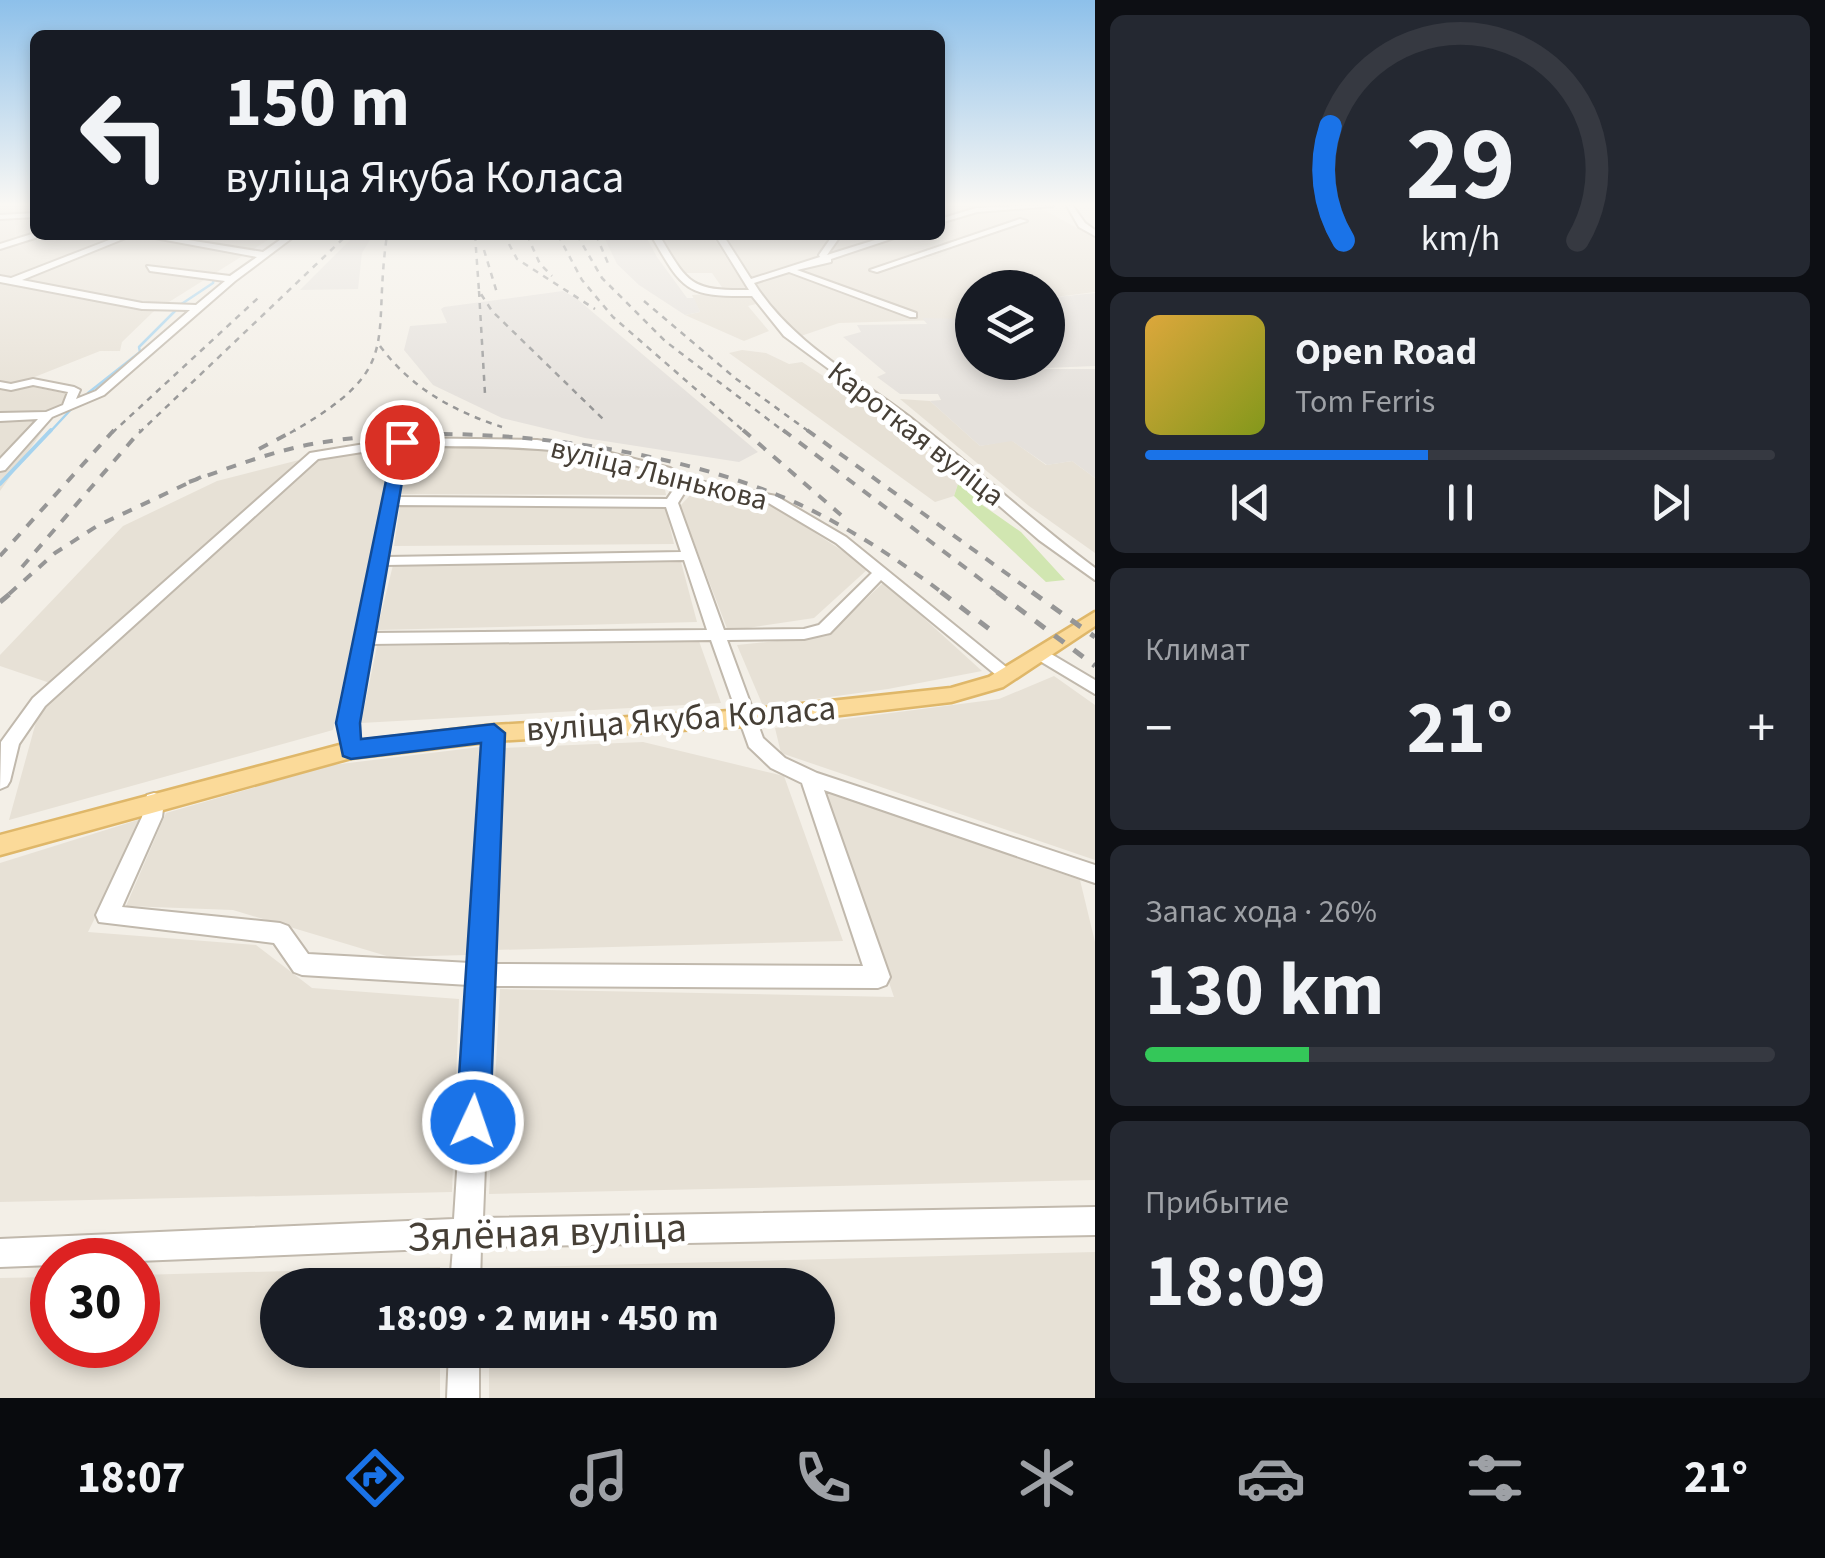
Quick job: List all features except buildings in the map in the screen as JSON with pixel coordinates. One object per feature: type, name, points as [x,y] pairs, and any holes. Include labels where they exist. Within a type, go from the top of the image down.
[{"type":"main road","name":"вуліца Якуба Коласа","points":[[0,846],[351,750],[494,733],[748,718],[978,690],[1095,618]]},
{"type":"street","points":[[5,280],[29,271]]},
{"type":"street","points":[[174,271],[232,279]]},
{"type":"street","points":[[0,466],[48,414],[100,393],[242,271]]},
{"type":"street","points":[[676,271],[695,292],[752,287],[791,271]]},
{"type":"street","name":"Кароткая вуліца","points":[[742,271],[788,334],[913,425],[1044,538],[1095,575]]},
{"type":"street","points":[[793,271],[912,316]]},
{"type":"street","points":[[5,280],[142,306],[200,308]]},
{"type":"street","points":[[0,385],[11,388],[33,382],[74,390],[68,404]]},
{"type":"street","points":[[0,417],[48,414]]},
{"type":"street","points":[[351,750],[348,723],[402,442]]},
{"type":"street","name":"вуліца Лынькова","points":[[0,780],[10,742],[39,702],[314,456],[402,442],[537,444],[650,467],[685,482],[771,499],[841,540],[1007,675]]},
{"type":"street","points":[[685,482],[672,503],[755,742],[766,755],[810,778],[1095,874]]},
{"type":"street","points":[[388,501],[672,503]]},
{"type":"street","points":[[382,560],[688,556]]},
{"type":"street","points":[[366,640],[804,634],[824,629],[881,572]]},
{"type":"street","points":[[1041,654],[1095,688]]},
{"type":"street","points":[[466,1268],[494,733]]},
{"type":"street","points":[[154,801],[152,817],[106,916],[280,933],[302,964],[482,975],[878,976],[810,778]]},
{"type":"street","name":"Зялёная вуліца","points":[[0,1253],[466,1233],[1095,1221]]},
{"type":"street","points":[[463,1398],[464,1368]]},
{"type":"shaded area","points":[[0,271],[218,271],[153,312],[122,342],[120,351],[100,351],[17,384],[69,394],[0,491]]},
{"type":"shaded area","points":[[319,271],[360,271],[358,289],[300,290]]},
{"type":"shaded area","points":[[625,271],[667,271],[687,298],[694,298],[700,312],[685,315]]},
{"type":"shaded area","points":[[735,271],[756,304],[748,306],[769,331],[744,341],[685,315],[700,312],[692,295],[726,293],[712,273],[680,273]]},
{"type":"shaded area","points":[[747,271],[955,271],[955,320],[839,323],[798,337]]},
{"type":"shaded area","points":[[1065,271],[1095,271],[1095,292],[1065,296]]},
{"type":"shaded area","points":[[563,291],[758,452],[739,462],[585,438],[502,418],[433,385],[404,350],[410,326],[447,323],[441,309],[444,307]]},
{"type":"shaded area","points":[[1095,293],[1095,366],[1065,367],[1065,296]]},
{"type":"shaded area","points":[[922,318],[955,319],[955,380],[1065,380],[1065,369],[1095,369],[1095,478],[1072,461],[1047,465],[1012,441],[980,446],[930,401],[941,400],[938,394],[900,394],[877,377],[886,373],[843,337],[861,332],[857,325],[927,324]]},
{"type":"shaded area","points":[[729,353],[766,353],[789,364],[802,362],[872,408],[960,478],[954,496],[935,502]]},
{"type":"shaded area","points":[[900,399],[930,401],[980,446],[1011,440],[1046,465],[1072,461],[1095,478],[1095,553],[1029,506]]},
{"type":"shaded area","points":[[501,446],[580,455],[662,473],[666,495],[398,494],[409,447]]},
{"type":"shaded area","points":[[393,450],[333,730],[9,820],[39,711],[318,459]]},
{"type":"shaded area","points":[[299,460],[50,683],[0,666],[0,655],[123,526],[217,481]]},
{"type":"shaded area","points":[[695,490],[775,507],[869,568],[814,618],[728,631],[680,506]]},
{"type":"shaded area","points":[[400,505],[665,506],[674,544],[394,546]]},
{"type":"shaded area","points":[[681,562],[697,622],[377,630],[393,565]]},
{"type":"shaded area","points":[[884,582],[982,671],[763,706],[737,645],[827,636]]},
{"type":"shaded area","points":[[699,641],[721,703],[361,723],[377,646]]},
{"type":"shaded area","points":[[1054,676],[1095,705],[1095,860],[781,753],[775,728],[999,699]]},
{"type":"shaded area","points":[[643,742],[784,776],[843,941],[494,950],[504,748]]},
{"type":"shaded area","points":[[480,747],[468,955],[390,957],[233,910],[126,906],[166,813],[332,765]]},
{"type":"shaded area","points":[[822,790],[1080,880],[1095,942],[1095,1180],[489,1194],[500,989],[894,997]]},
{"type":"shaded area","points":[[144,818],[88,932],[256,945],[312,988],[459,999],[452,1192],[0,1202],[0,863]]},
{"type":"shaded area","points":[[1095,1252],[1095,1398],[489,1398],[489,1368],[835,1368],[835,1268],[488,1268]]},
{"type":"shaded area","points":[[260,1272],[260,1368],[440,1368],[440,1398],[0,1398],[0,1278],[30,1277],[30,1368],[160,1368],[160,1274]]},
{"type":"green space","points":[[960,478],[979,495],[978,502],[1021,532],[1065,580],[1046,582],[954,496]]},
{"type":"waterway","points":[[180,305],[213,283],[214,278]]},
{"type":"waterway","points":[[88,393],[140,352],[139,347],[175,311]]},
{"type":"waterway","points":[[49,433],[75,405]]},
{"type":"waterway","points":[[0,484],[51,430]]},
{"type":"railway","points":[[139,433],[309,271]]},
{"type":"railway","points":[[294,431],[352,390],[367,370],[380,329],[383,271]]},
{"type":"railway","points":[[478,271],[479,291]]},
{"type":"railway","points":[[490,271],[497,293]]},
{"type":"railway","points":[[536,271],[595,309]]},
{"type":"railway","points":[[547,271],[552,276]]},
{"type":"railway","points":[[577,271],[613,317],[746,433]]},
{"type":"railway","points":[[598,271],[665,341],[786,433]]},
{"type":"railway","points":[[479,291],[492,311],[604,420]]},
{"type":"railway","points":[[479,291],[485,394]]},
{"type":"railway","points":[[112,433],[258,298]]},
{"type":"railway","points":[[644,301],[735,378],[811,433]]},
{"type":"railway","points":[[380,346],[405,374],[434,396],[502,427]]},
{"type":"railway","points":[[0,556],[114,430]]},
{"type":"railway","points":[[22,567],[141,430]]},
{"type":"railway","points":[[743,430],[841,515]]},
{"type":"railway","points":[[783,430],[1000,594]]},
{"type":"railway","points":[[807,430],[1035,594]]},
{"type":"railway","points":[[259,449],[294,431]]},
{"type":"railway","points":[[290,433],[294,431]]},
{"type":"railway","points":[[194,480],[296,447],[369,437],[431,434],[562,442],[690,466],[750,484],[840,525],[944,594]]},
{"type":"railway","points":[[194,480],[201,477]]},
{"type":"railway","points":[[9,594],[55,553],[97,526],[194,480]]},
{"type":"railway","points":[[189,482],[194,480]]},
{"type":"railway","points":[[0,602],[12,592]]},
{"type":"railway","points":[[941,592],[992,631]]},
{"type":"railway","points":[[997,592],[1095,666]]},
{"type":"railway","points":[[1032,592],[1095,637]]},
{"type":"route","points":[[402,442],[388,501],[382,560],[348,723],[349,736],[351,750],[409,740],[494,733],[473,1122]]}]
